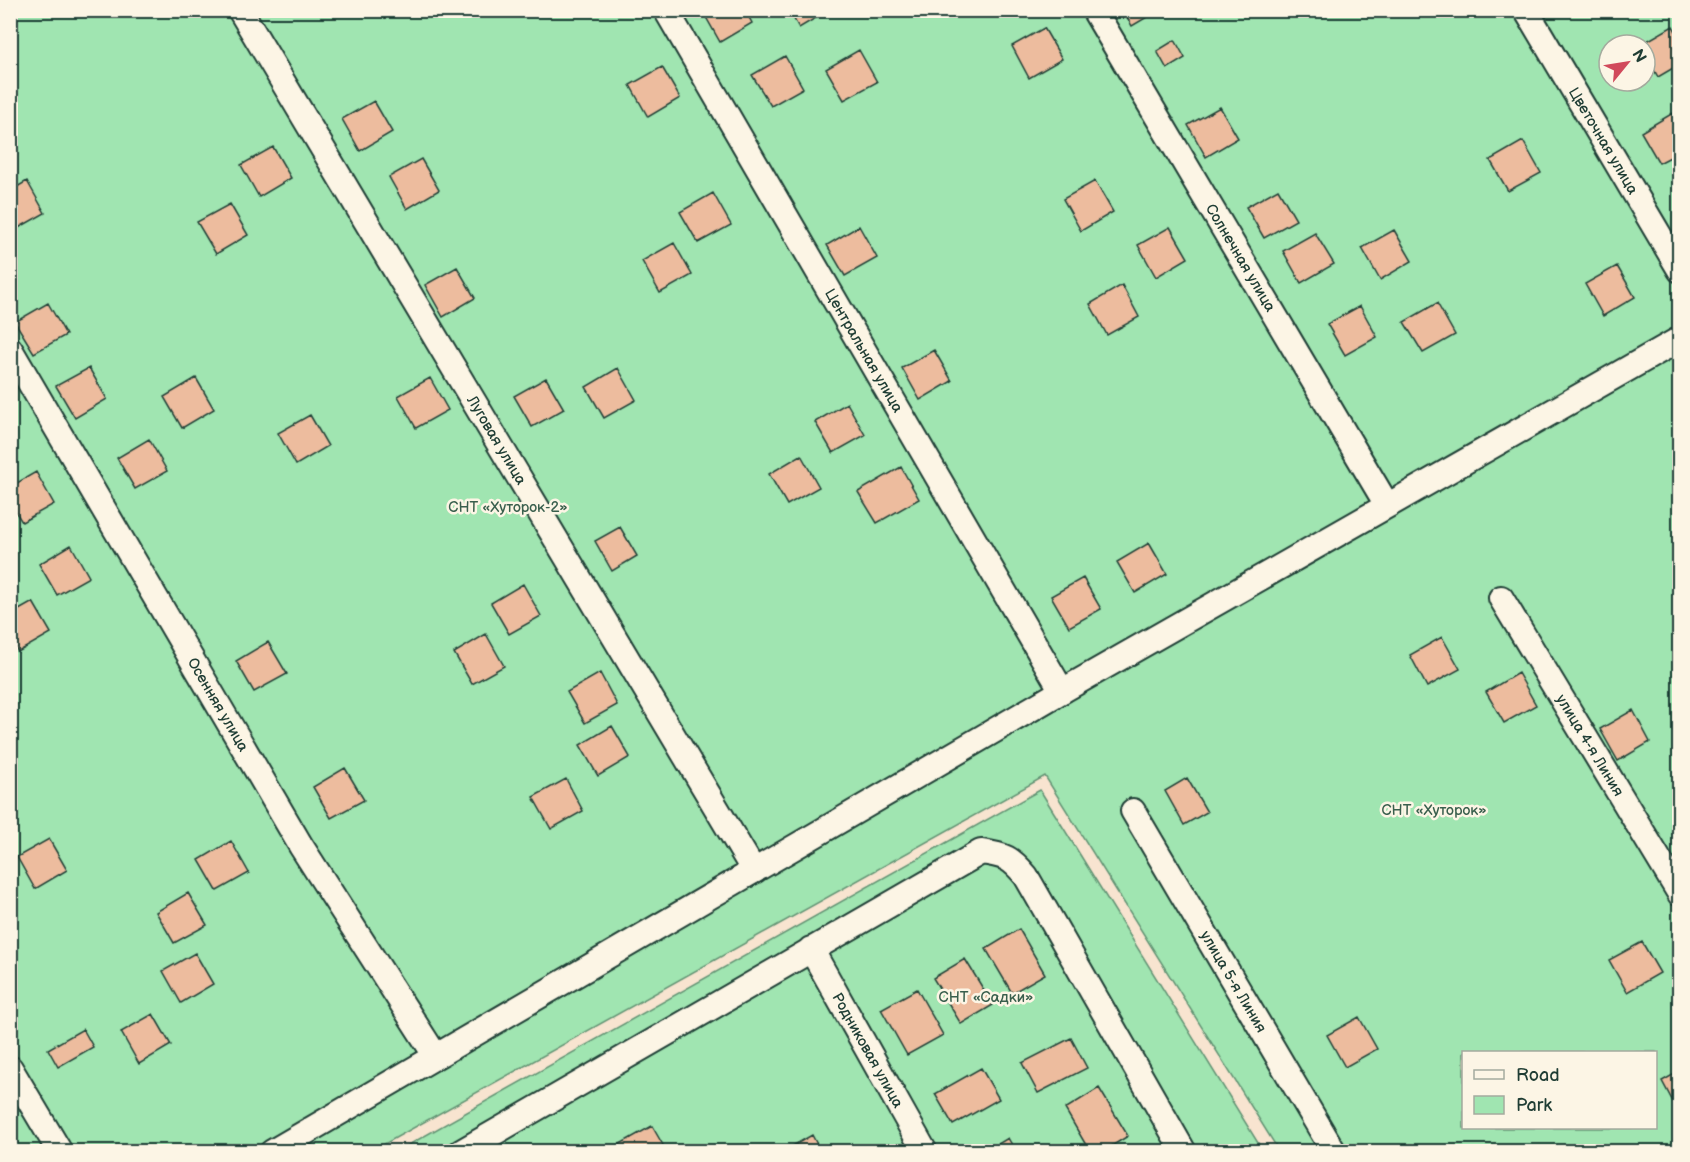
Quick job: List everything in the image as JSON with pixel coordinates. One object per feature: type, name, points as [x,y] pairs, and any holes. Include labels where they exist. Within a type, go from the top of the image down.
[{"type":"street","name":"Луговая улица","points":[[240,10],[754,871]]},
{"type":"street","name":"Центральная улица","points":[[666,10],[1062,691]]},
{"type":"street","name":"Солнечная улица","points":[[1094,10],[1387,505]]},
{"type":"street","name":"Цветочная улица","points":[[1526,10],[1680,270]]},
{"type":"street","points":[[272,1152],[1062,691],[1680,339]]},
{"type":"street","name":"Осенняя улица","points":[[10,350],[301,846],[435,1055]]},
{"type":"street","name":"улица 4-я Линия","points":[[1502,598],[1680,894]]},
{"type":"street","name":"улица 5-я Линия","points":[[1133,811],[1334,1152]]},
{"type":"street","points":[[461,1152],[981,852],[1013,860],[1026,876],[1184,1152]]},
{"type":"street","name":"Родниковая улица","points":[[811,949],[925,1152]]},
{"type":"street","points":[[10,1068],[60,1152]]},
{"type":"green space","name":"СНТ «Хуторок-2»","points":[[10,11],[1679,11],[1679,1151],[1279,1151],[1045,776],[372,1151],[11,1151]]},
{"type":"green space","name":"СНТ «Садки»","points":[[1040,790],[1263,1151],[396,1152]]},
{"type":"building","points":[[702,10],[745,10],[752,23],[720,42]]},
{"type":"building","points":[[789,10],[829,10],[799,28]]},
{"type":"building","points":[[1123,10],[1159,10],[1132,26]]},
{"type":"building","points":[[1673,26],[1680,39],[1680,64],[1658,77],[1657,75],[1657,35]]},
{"type":"building","points":[[1044,28],[1062,59],[1029,78],[1012,46]]},
{"type":"building","points":[[1175,40],[1185,58],[1167,69],[1157,51]]},
{"type":"building","points":[[859,50],[877,82],[844,100],[826,69]]},
{"type":"building","points":[[785,56],[803,88],[771,106],[752,75]]},
{"type":"building","points":[[662,67],[680,98],[648,117],[630,85]]},
{"type":"building","points":[[374,101],[392,132],[360,151],[342,119]]},
{"type":"building","points":[[1220,107],[1238,138],[1206,157],[1188,125]]},
{"type":"building","points":[[1673,113],[1680,124],[1680,152],[1659,163],[1641,132]]},
{"type":"building","points":[[1523,141],[1541,173],[1508,191],[1490,160]]},
{"type":"building","points":[[273,147],[291,178],[259,197],[241,165]]},
{"type":"building","points":[[421,159],[439,190],[407,209],[389,177]]},
{"type":"building","points":[[27,181],[45,213],[13,231],[10,228],[10,191]]},
{"type":"building","points":[[1095,181],[1113,212],[1081,231],[1063,199]]},
{"type":"building","points":[[1278,189],[1296,220],[1264,238],[1246,207]]},
{"type":"building","points":[[713,193],[731,225],[698,243],[680,212]]},
{"type":"building","points":[[230,204],[248,235],[216,254],[197,222]]},
{"type":"building","points":[[859,226],[877,258],[845,276],[827,245]]},
{"type":"building","points":[[1170,227],[1188,258],[1156,277],[1138,245]]},
{"type":"building","points":[[1394,230],[1412,261],[1380,280],[1362,248]]},
{"type":"building","points":[[1315,233],[1334,264],[1301,283],[1283,251]]},
{"type":"building","points":[[674,243],[692,275],[660,293],[642,261]]},
{"type":"building","points":[[1617,266],[1635,297],[1603,316],[1585,284]]},
{"type":"building","points":[[457,267],[475,298],[443,317],[425,285]]},
{"type":"building","points":[[1122,285],[1139,317],[1107,335],[1090,304]]},
{"type":"building","points":[[48,303],[66,335],[34,353],[15,322]]},
{"type":"building","points":[[1437,303],[1455,335],[1423,353],[1404,322]]},
{"type":"building","points":[[1360,306],[1377,337],[1345,355],[1327,324]]},
{"type":"building","points":[[934,350],[952,381],[920,400],[902,368]]},
{"type":"building","points":[[89,368],[107,399],[75,418],[56,386]]},
{"type":"building","points":[[618,368],[636,400],[604,418],[586,387]]},
{"type":"building","points":[[196,378],[214,409],[182,428],[164,397]]},
{"type":"building","points":[[430,378],[448,410],[416,428],[398,396]]},
{"type":"building","points":[[546,378],[564,409],[532,427],[514,396]]},
{"type":"building","points":[[847,403],[865,435],[833,453],[815,422]]},
{"type":"building","points":[[310,415],[328,446],[296,465],[278,433]]},
{"type":"building","points":[[149,439],[167,471],[135,489],[117,458]]},
{"type":"building","points":[[801,455],[819,487],[787,505],[769,474]]},
{"type":"building","points":[[901,467],[919,499],[877,523],[858,492]]},
{"type":"building","points":[[36,472],[54,504],[22,522],[10,503],[10,487]]},
{"type":"building","points":[[620,527],[637,556],[612,571],[595,541]]},
{"type":"building","points":[[1149,543],[1167,574],[1135,593],[1117,562]]},
{"type":"building","points":[[71,545],[89,577],[57,595],[39,564]]},
{"type":"building","points":[[1083,578],[1101,609],[1069,627],[1051,596]]},
{"type":"building","points":[[523,584],[541,616],[509,634],[491,603]]},
{"type":"building","points":[[33,602],[51,633],[18,652],[10,638],[10,615]]},
{"type":"building","points":[[486,634],[504,666],[472,684],[454,653]]},
{"type":"building","points":[[1442,637],[1460,669],[1427,687],[1410,655]]},
{"type":"building","points":[[268,642],[287,674],[254,692],[236,661]]},
{"type":"building","points":[[600,673],[617,705],[585,723],[567,692]]},
{"type":"building","points":[[1518,673],[1536,705],[1504,723],[1486,692]]},
{"type":"building","points":[[1633,710],[1650,742],[1618,761],[1600,729]]},
{"type":"building","points":[[612,726],[630,757],[598,776],[580,745]]},
{"type":"building","points":[[345,768],[364,800],[331,818],[313,787]]},
{"type":"building","points":[[1187,778],[1207,812],[1184,825],[1165,791]]},
{"type":"building","points":[[566,779],[583,811],[551,829],[533,797]]},
{"type":"building","points":[[49,839],[67,870],[35,889],[17,857]]},
{"type":"building","points":[[231,841],[249,873],[217,891],[199,860]]},
{"type":"building","points":[[188,893],[207,925],[174,943],[156,912]]},
{"type":"building","points":[[1019,929],[1045,974],[1012,993],[986,949]]},
{"type":"building","points":[[1642,942],[1660,973],[1627,992],[1609,960]]},
{"type":"building","points":[[195,953],[213,984],[181,1003],[163,971]]},
{"type":"building","points":[[965,959],[993,1005],[961,1024],[933,978]]},
{"type":"building","points":[[917,989],[943,1035],[907,1055],[881,1009]]},
{"type":"building","points":[[153,1014],[171,1045],[139,1064],[121,1032]]},
{"type":"building","points":[[1359,1017],[1377,1049],[1345,1067],[1327,1035]]},
{"type":"building","points":[[83,1029],[93,1047],[58,1067],[48,1049]]},
{"type":"building","points":[[1071,1038],[1087,1068],[1038,1093],[1022,1063]]},
{"type":"building","points":[[981,1068],[999,1099],[953,1125],[935,1094]]},
{"type":"building","points":[[1680,1071],[1680,1113],[1679,1113],[1662,1081]]},
{"type":"building","points":[[1099,1088],[1128,1136],[1102,1152],[1090,1152],[1065,1109]]},
{"type":"building","points":[[652,1126],[667,1152],[606,1152]]},
{"type":"building","points":[[812,1135],[821,1152],[782,1152]]},
{"type":"building","points":[[1008,1138],[1016,1152],[985,1152]]},
{"type":"park label","name":"СНТ «Хуторок»","points":[[1434,810]]}]
